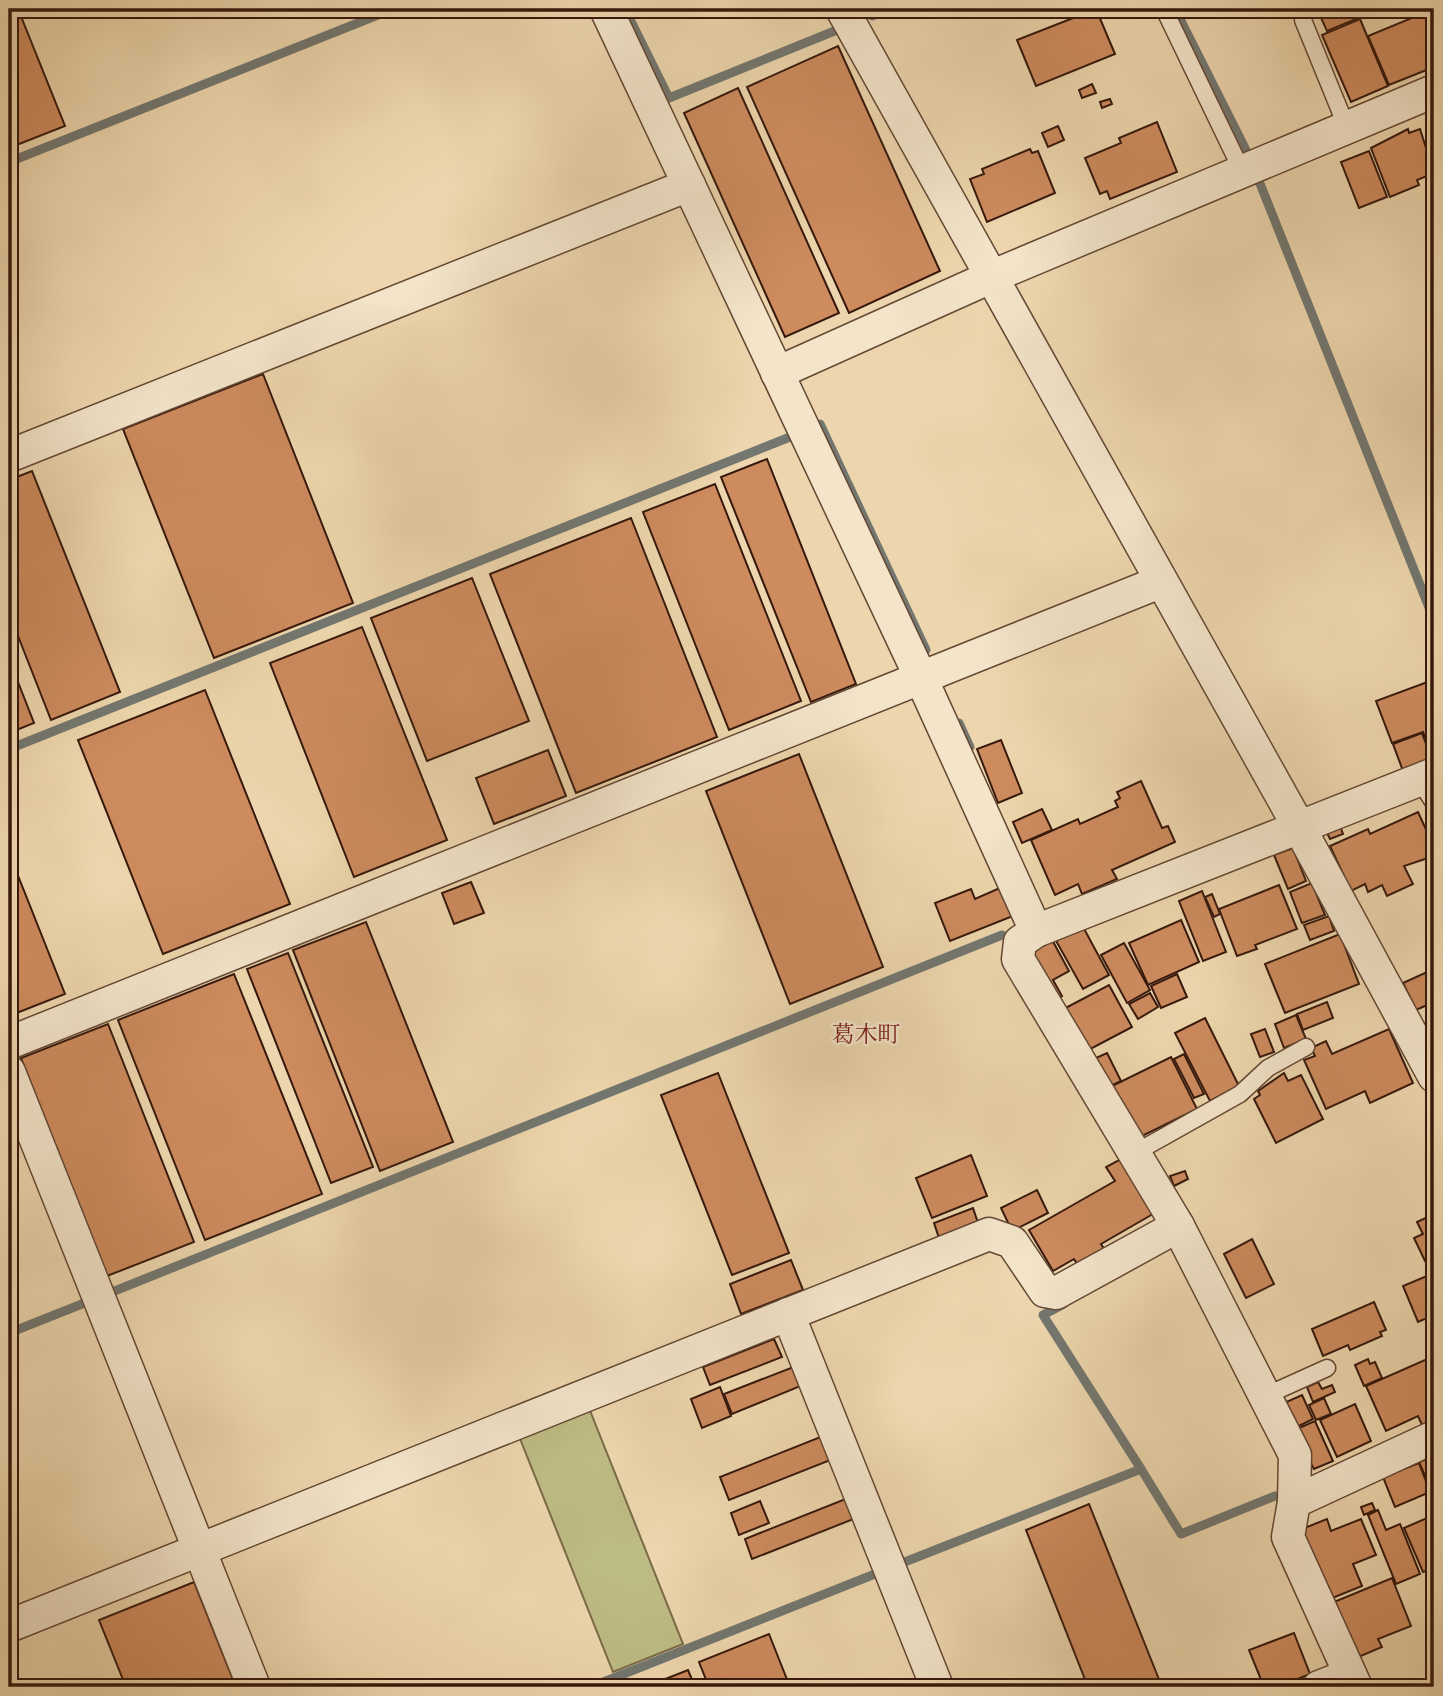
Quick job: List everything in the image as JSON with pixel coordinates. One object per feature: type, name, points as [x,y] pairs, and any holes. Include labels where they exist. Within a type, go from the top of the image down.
[{"type":"street","points":[[606,9],[921,678],[1036,931]]},
{"type":"street","points":[[842,9],[993,275],[1434,1076]]},
{"type":"street","points":[[777,373],[993,275],[1434,92]]},
{"type":"street","points":[[9,456],[689,184]]},
{"type":"street","points":[[9,1043],[1160,582]]},
{"type":"street","points":[[1319,1687],[1353,1681],[1288,1537],[1294,1503],[1295,1455],[1178,1226],[1018,959],[1020,942],[1036,931],[1299,827],[1429,786]]},
{"type":"street","points":[[9,1072],[254,1687]]},
{"type":"street","points":[[9,1626],[989,1234],[1012,1242],[1045,1291],[1056,1293],[1178,1226]]},
{"type":"street","points":[[788,1314],[937,1687]]},
{"type":"street","points":[[1294,1503],[1434,1437]]},
{"type":"lane","points":[[1164,9],[1242,170]]},
{"type":"lane","points":[[1303,20],[1347,128]]},
{"type":"lane","points":[[1133,1154],[1240,1094],[1268,1068],[1306,1047]]},
{"type":"lane","points":[[1265,1396],[1327,1368]]},
{"type":"shaded area","points":[[587,1403],[683,1644],[613,1672],[517,1431]]},
{"type":"building","points":[[9,9],[18,9],[65,126],[9,148]]},
{"type":"building","points":[[1096,9],[1115,54],[1036,86],[1017,40]]},
{"type":"building","points":[[1358,9],[1361,17],[1327,31],[1318,11]]},
{"type":"building","points":[[1431,10],[1434,19],[1434,67],[1389,85],[1368,36]]},
{"type":"building","points":[[1360,19],[1388,86],[1351,102],[1322,35]]},
{"type":"building","points":[[838,46],[940,271],[849,313],[747,87]]},
{"type":"building","points":[[1092,84],[1096,93],[1082,98],[1079,90]]},
{"type":"building","points":[[738,88],[839,313],[785,337],[684,113]]},
{"type":"building","points":[[1110,99],[1112,104],[1102,108],[1100,102]]},
{"type":"building","points":[[1157,122],[1177,172],[1110,199],[1107,191],[1100,194],[1085,158],[1121,143],[1119,138]]},
{"type":"building","points":[[1058,126],[1064,140],[1048,147],[1042,133]]},
{"type":"building","points":[[1408,129],[1409,133],[1420,129],[1434,173],[1417,180],[1419,185],[1390,197],[1371,148]]},
{"type":"building","points":[[1030,149],[1032,153],[1038,151],[1055,193],[987,222],[970,179],[984,174],[982,169]]},
{"type":"building","points":[[1369,151],[1387,197],[1359,208],[1341,162]]},
{"type":"building","points":[[263,374],[353,603],[214,658],[123,429]]},
{"type":"building","points":[[767,459],[856,684],[811,702],[721,477]]},
{"type":"building","points":[[32,471],[120,692],[51,720],[9,613],[9,480]]},
{"type":"building","points":[[715,484],[801,701],[729,730],[643,512]]},
{"type":"building","points":[[631,518],[717,737],[576,793],[490,574]]},
{"type":"building","points":[[472,578],[529,721],[427,761],[371,618]]},
{"type":"building","points":[[362,627],[447,840],[354,877],[270,663]]},
{"type":"building","points":[[9,659],[34,723],[9,733]]},
{"type":"building","points":[[1430,681],[1434,692],[1433,759],[1423,732],[1392,743],[1376,701]]},
{"type":"building","points":[[205,690],[290,904],[163,954],[78,740]]},
{"type":"building","points":[[1422,733],[1432,760],[1403,771],[1393,744]]},
{"type":"building","points":[[1001,740],[1022,793],[998,803],[977,749]]},
{"type":"building","points":[[548,750],[566,796],[494,824],[476,778]]},
{"type":"building","points":[[799,754],[883,967],[790,1004],[706,791]]},
{"type":"building","points":[[1141,781],[1162,828],[1168,826],[1175,842],[1112,870],[1117,879],[1082,894],[1078,884],[1055,895],[1031,840],[1078,819],[1080,824],[1118,807],[1115,801],[1120,798],[1117,792]]},
{"type":"building","points":[[1042,809],[1052,830],[1022,843],[1013,822]]},
{"type":"building","points":[[1418,812],[1434,847],[1434,856],[1404,866],[1413,884],[1387,896],[1382,885],[1368,892],[1365,884],[1351,891],[1330,846],[1368,829],[1370,834]]},
{"type":"building","points":[[1339,823],[1343,834],[1330,839],[1325,829]]},
{"type":"building","points":[[1293,848],[1306,881],[1288,889],[1274,855]]},
{"type":"building","points":[[9,853],[65,994],[9,1016]]},
{"type":"building","points":[[471,882],[484,913],[454,924],[442,893]]},
{"type":"building","points":[[1312,883],[1325,915],[1302,923],[1290,892]]},
{"type":"building","points":[[1279,885],[1297,929],[1255,945],[1257,949],[1237,956],[1219,909]]},
{"type":"building","points":[[1002,887],[1013,916],[950,941],[935,903],[971,889],[975,899]]},
{"type":"building","points":[[1202,891],[1226,952],[1203,961],[1179,901]]},
{"type":"building","points":[[1212,894],[1220,914],[1214,917],[1205,897]]},
{"type":"building","points":[[1329,916],[1334,931],[1310,940],[1304,925]]},
{"type":"building","points":[[1181,920],[1199,962],[1148,985],[1129,943]]},
{"type":"building","points":[[366,922],[453,1142],[380,1171],[293,950]]},
{"type":"building","points":[[1082,925],[1109,975],[1083,989],[1055,939]]},
{"type":"building","points":[[1340,934],[1359,984],[1285,1013],[1265,964]]},
{"type":"building","points":[[1050,936],[1069,971],[1053,980],[1062,996],[1049,1003],[1021,952]]},
{"type":"building","points":[[1124,943],[1150,990],[1127,1003],[1101,955]]},
{"type":"building","points":[[288,953],[373,1167],[331,1183],[247,969]]},
{"type":"building","points":[[1427,972],[1434,988],[1434,1002],[1416,1010],[1403,983]]},
{"type":"building","points":[[234,974],[322,1194],[205,1240],[118,1020]]},
{"type":"building","points":[[1177,974],[1187,997],[1161,1008],[1151,986]]},
{"type":"building","points":[[1109,985],[1132,1027],[1081,1054],[1058,1012]]},
{"type":"building","points":[[1150,993],[1158,1007],[1138,1019],[1129,1004]]},
{"type":"building","points":[[1327,1002],[1333,1018],[1303,1030],[1297,1014]]},
{"type":"building","points":[[1296,1015],[1306,1039],[1284,1048],[1275,1024]]},
{"type":"building","points":[[1205,1018],[1239,1086],[1210,1101],[1175,1033]]},
{"type":"building","points":[[108,1024],[194,1242],[107,1276],[21,1058]]},
{"type":"building","points":[[1434,1025],[1434,1045],[1422,1030]]},
{"type":"building","points":[[1265,1029],[1274,1052],[1260,1057],[1251,1034]]},
{"type":"building","points":[[1389,1029],[1413,1083],[1370,1103],[1365,1091],[1326,1109],[1304,1060],[1315,1056],[1311,1048],[1326,1041],[1332,1054]]},
{"type":"building","points":[[1107,1053],[1121,1081],[1101,1091],[1087,1062]]},
{"type":"building","points":[[1184,1054],[1204,1094],[1194,1098],[1174,1059]]},
{"type":"building","points":[[1171,1057],[1197,1109],[1134,1140],[1108,1088]]},
{"type":"building","points":[[718,1073],[789,1253],[732,1275],[661,1095]]},
{"type":"building","points":[[1284,1073],[1288,1081],[1301,1075],[1323,1119],[1276,1143],[1254,1099],[1260,1095],[1258,1091]]},
{"type":"building","points":[[971,1155],[987,1196],[932,1218],[916,1178]]},
{"type":"building","points":[[1121,1159],[1153,1214],[1101,1244],[1106,1252],[1079,1267],[1074,1259],[1053,1271],[1029,1230],[1115,1181],[1106,1167]]},
{"type":"building","points":[[1185,1171],[1188,1179],[1174,1186],[1170,1176]]},
{"type":"building","points":[[1037,1190],[1048,1213],[1012,1231],[1001,1208]]},
{"type":"building","points":[[973,1208],[978,1223],[939,1238],[934,1223]]},
{"type":"building","points":[[1434,1214],[1434,1257],[1425,1261],[1414,1238],[1423,1234],[1417,1222]]},
{"type":"building","points":[[1252,1239],[1274,1284],[1246,1298],[1224,1254]]},
{"type":"building","points":[[791,1260],[803,1290],[741,1314],[730,1284]]},
{"type":"building","points":[[1434,1273],[1434,1315],[1418,1322],[1403,1286]]},
{"type":"building","points":[[1374,1302],[1386,1330],[1380,1332],[1382,1336],[1350,1350],[1348,1345],[1323,1356],[1312,1329]]},
{"type":"building","points":[[774,1339],[782,1357],[710,1385],[703,1367]]},
{"type":"building","points":[[1434,1356],[1434,1419],[1422,1425],[1418,1416],[1386,1431],[1366,1386]]},
{"type":"building","points":[[1368,1359],[1370,1364],[1375,1362],[1382,1378],[1364,1386],[1355,1365]]},
{"type":"building","points":[[796,1366],[803,1385],[732,1414],[724,1394]]},
{"type":"building","points":[[1318,1382],[1322,1389],[1332,1385],[1335,1392],[1313,1402],[1307,1387]]},
{"type":"building","points":[[720,1387],[731,1416],[702,1428],[691,1399]]},
{"type":"building","points":[[1302,1395],[1313,1419],[1293,1429],[1282,1404]]},
{"type":"building","points":[[1324,1398],[1331,1414],[1316,1420],[1309,1405]]},
{"type":"building","points":[[1355,1404],[1371,1441],[1337,1457],[1320,1420]]},
{"type":"building","points":[[1315,1421],[1333,1461],[1314,1469],[1292,1431]]},
{"type":"building","points":[[823,1436],[833,1459],[729,1500],[720,1477]]},
{"type":"building","points":[[1432,1457],[1434,1486],[1430,1488],[1419,1462]]},
{"type":"building","points":[[1419,1463],[1430,1492],[1395,1507],[1383,1477]]},
{"type":"building","points":[[848,1498],[856,1518],[752,1559],[745,1539]]},
{"type":"building","points":[[760,1501],[769,1523],[739,1535],[731,1513]]},
{"type":"building","points":[[1372,1503],[1375,1510],[1364,1515],[1361,1507]]},
{"type":"building","points":[[1089,1504],[1162,1687],[1088,1687],[1026,1530]]},
{"type":"building","points":[[1378,1510],[1386,1530],[1400,1524],[1420,1574],[1396,1584],[1368,1515]]},
{"type":"building","points":[[1434,1515],[1434,1568],[1423,1572],[1404,1528]]},
{"type":"building","points":[[1327,1519],[1331,1531],[1361,1519],[1376,1555],[1353,1564],[1362,1586],[1330,1599],[1302,1529]]},
{"type":"building","points":[[1392,1578],[1411,1626],[1378,1639],[1382,1647],[1356,1658],[1334,1602]]},
{"type":"building","points":[[194,1582],[236,1687],[126,1687],[99,1620]]},
{"type":"building","points":[[1294,1633],[1310,1674],[1278,1687],[1264,1687],[1249,1650]]},
{"type":"building","points":[[769,1634],[790,1687],[709,1687],[699,1662]]},
{"type":"building","points":[[688,1670],[695,1687],[645,1687]]},
{"type":"waterway","points":[[9,162],[393,9]]},
{"type":"waterway","points":[[625,9],[669,98],[837,30]]},
{"type":"waterway","points":[[872,16],[890,9]]},
{"type":"waterway","points":[[1175,9],[1248,154]]},
{"type":"waterway","points":[[1257,176],[1434,620]]},
{"type":"waterway","points":[[820,424],[926,650]]},
{"type":"waterway","points":[[9,749],[790,437]]},
{"type":"waterway","points":[[959,723],[970,747]]},
{"type":"waterway","points":[[107,1294],[1002,935]]},
{"type":"waterway","points":[[9,1333],[87,1302]]},
{"type":"waterway","points":[[1064,1304],[1043,1315],[1141,1469]]},
{"type":"waterway","points":[[897,1565],[1141,1469],[1181,1534],[1275,1496]]},
{"type":"waterway","points":[[591,1687],[880,1572]]},
{"type":"district","name":"葛木町","points":[[866,1034]]}]
